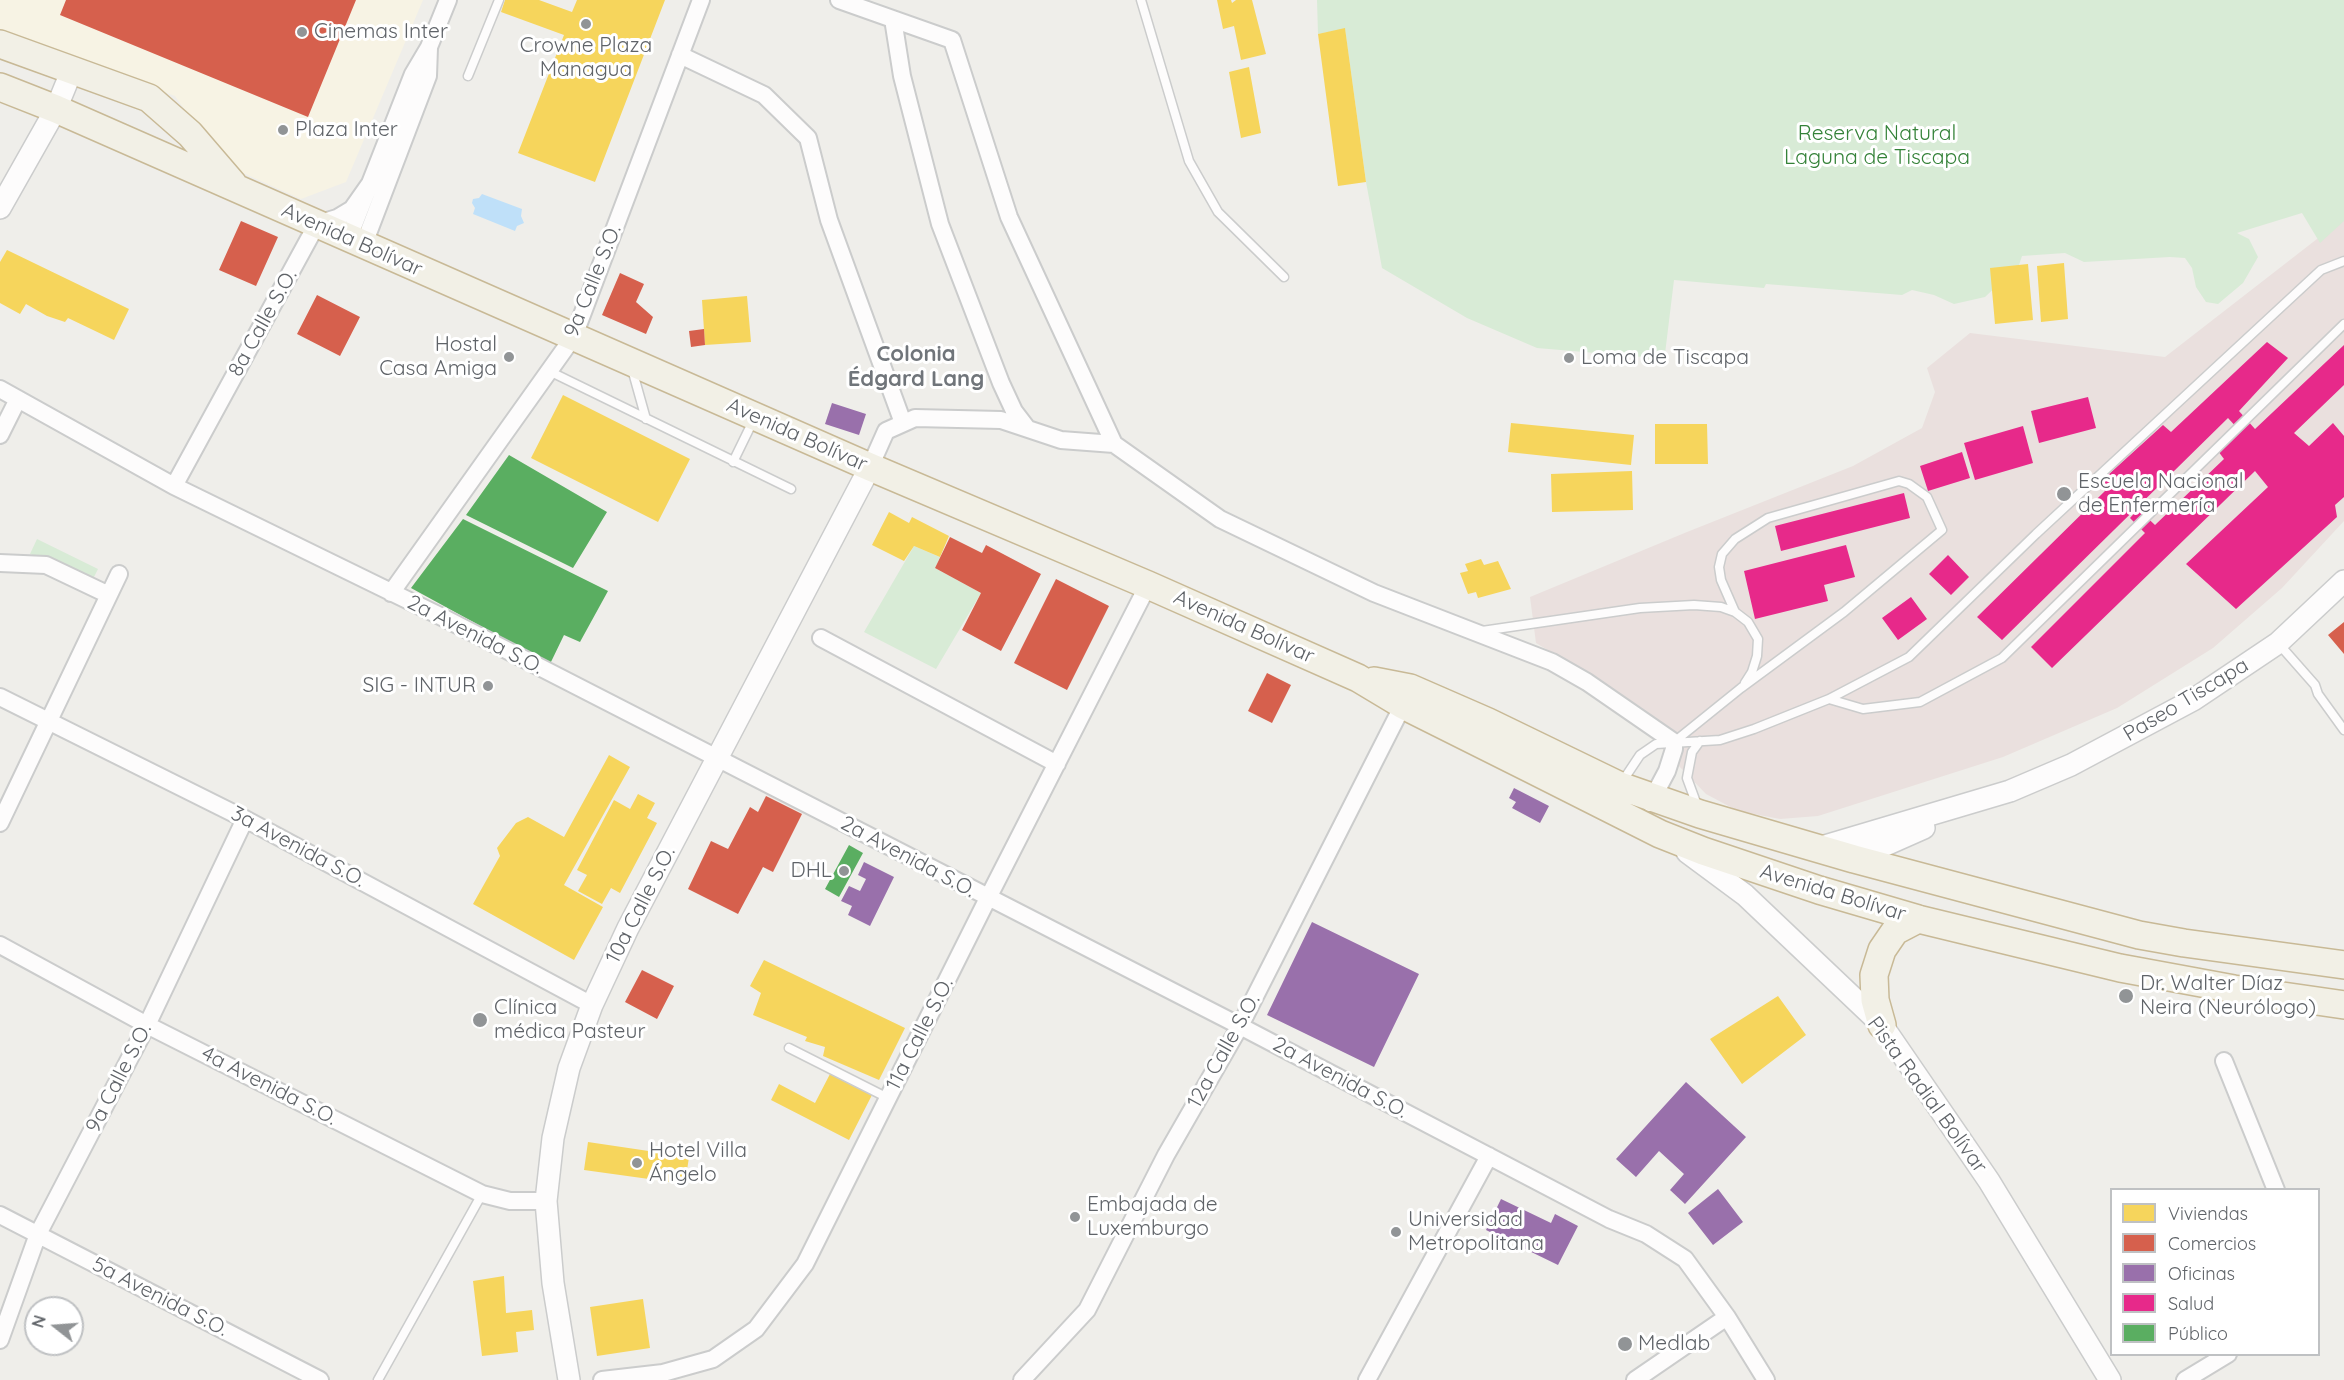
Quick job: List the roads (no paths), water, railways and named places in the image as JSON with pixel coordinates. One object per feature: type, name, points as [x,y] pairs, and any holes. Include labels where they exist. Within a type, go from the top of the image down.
[{"type":"highway","name":"Avenida Bolívar","points":[[0,44],[149,98],[190,134],[238,190]]},
{"type":"highway","name":"Avenida Bolívar","points":[[1,90],[56,109],[870,467],[1148,585],[1358,678],[1403,705],[1649,829],[1736,864],[1918,918],[2120,968],[2234,989],[2344,1005]]},
{"type":"highway","name":"Avenida Bolívar","points":[[1358,678],[1410,688],[1488,722],[1620,786],[1700,814],[1818,849],[2139,935],[2344,965]]},
{"type":"highway","points":[[1403,705],[1414,697],[1448,712],[1468,715]]},
{"type":"highway","points":[[1882,1025],[1875,1000],[1874,983],[1879,958],[1896,931],[1918,918]]},
{"type":"street","points":[[356,240],[372,182],[413,74],[429,47],[448,0]]},
{"type":"street","name":"9a Calle S.O.","points":[[391,593],[574,336],[700,0]]},
{"type":"street","points":[[839,0],[952,40],[1009,217],[1114,444],[1220,519],[1374,593],[1552,662],[1587,682],[1674,742],[1674,750],[1667,771],[1653,797],[1649,829]]},
{"type":"street","points":[[893,19],[902,76],[940,224],[1002,383],[1014,411],[1027,428]]},
{"type":"street","points":[[356,240],[428,76],[429,47]]},
{"type":"street","points":[[680,55],[764,95],[808,138],[829,220],[903,423]]},
{"type":"street","points":[[0,207],[56,109],[72,70]]},
{"type":"street","points":[[317,224],[338,218],[352,209],[372,182]]},
{"type":"street","name":"8a Calle S.O.","points":[[174,486],[317,224]]},
{"type":"street","name":"2a Avenida S.O.","points":[[0,389],[174,486],[716,757],[1240,1026],[1609,1219],[1646,1233],[1685,1260],[1727,1317],[1766,1380]]},
{"type":"street","points":[[0,435],[18,399]]},
{"type":"street","points":[[870,467],[886,431],[915,418],[1001,420],[1061,440],[1114,444]]},
{"type":"street","name":"10a Calle S.O.","points":[[569,1380],[554,1283],[546,1201],[553,1138],[569,1068],[592,1005],[716,757],[870,467]]},
{"type":"street","points":[[0,563],[46,565],[109,595]]},
{"type":"street","points":[[0,823],[119,574]]},
{"type":"street","name":"Paseo Tiscapa","points":[[1854,859],[2071,765],[2193,700],[2278,643],[2344,581]]},
{"type":"street","name":"11a Calle S.O.","points":[[602,1380],[663,1373],[713,1359],[756,1329],[805,1264],[1148,585]]},
{"type":"street","points":[[821,638],[1057,764]]},
{"type":"street","name":"3a Avenida S.O.","points":[[0,697],[245,819],[592,1005]]},
{"type":"street","name":"12a Calle S.O.","points":[[1022,1380],[1087,1310],[1166,1155],[1240,1026],[1403,705]]},
{"type":"street","name":"Paseo Tiscapa","points":[[1818,849],[2010,790]]},
{"type":"street","name":"9a Calle S.O.","points":[[0,1340],[38,1234],[147,1025],[245,819]]},
{"type":"street","name":"Pista Radial Bolívar","points":[[1649,829],[1705,864],[1745,895],[1882,1025],[1989,1181],[2110,1380]]},
{"type":"street","name":"4a Avenida S.O.","points":[[0,945],[147,1025],[482,1194],[510,1201],[546,1201]]},
{"type":"street","points":[[2224,1061],[2275,1188]]},
{"type":"street","points":[[1367,1380],[1489,1156]]},
{"type":"street","name":"5a Avenida S.O.","points":[[0,1215],[320,1380]]},
{"type":"street","points":[[1635,1380],[1727,1317]]},
{"type":"street","points":[[2185,1380],[2225,1356]]},
{"type":"lane","points":[[468,76],[498,0]]},
{"type":"lane","points":[[1141,0],[1189,161],[1218,212],[1284,276]]},
{"type":"lane","points":[[1620,786],[1640,755],[1656,744],[1720,740],[1754,729],[1829,699],[1909,657],[2036,534],[2321,270],[2344,261]]},
{"type":"lane","points":[[1829,699],[1863,709],[1920,702],[2002,658],[2344,324]]},
{"type":"lane","points":[[629,360],[646,419]]},
{"type":"lane","points":[[549,371],[790,489]]},
{"type":"lane","points":[[733,462],[755,416]]},
{"type":"lane","points":[[1674,742],[1741,688],[1844,612],[1942,530],[1927,497],[1909,484],[1899,481],[1768,518],[1735,539],[1722,554],[1719,567],[1721,580],[1735,612]]},
{"type":"lane","points":[[1478,632],[1640,608],[1694,605],[1721,607],[1735,612],[1748,622],[1758,639],[1757,656],[1752,672],[1741,688]]},
{"type":"lane","points":[[2278,643],[2315,685],[2318,694],[2344,730]]},
{"type":"lane","points":[[1700,741],[1692,752],[1687,778],[1700,814]]},
{"type":"lane","points":[[789,1048],[888,1098]]},
{"type":"lane","points":[[378,1380],[482,1194]]},
{"type":"water","points":[[482,194],[522,209],[521,216],[524,223],[517,226],[515,231],[473,214],[475,208],[472,203],[473,199],[479,198]]},
{"type":"place","name":"Crowne Plaza Managua","points":[[586,24]]},
{"type":"place","name":"Cinemas Inter","points":[[302,32]]},
{"type":"place","name":"Plaza Inter","points":[[283,130]]},
{"type":"place","name":"Hostal Casa Amiga","points":[[509,357]]},
{"type":"place","name":"Loma de Tiscapa","points":[[1569,358]]},
{"type":"place","name":"Escuela Nacional de Enfermería","points":[[2064,494]]},
{"type":"place","name":"SIG - INTUR","points":[[488,686]]},
{"type":"place","name":"DHL","points":[[844,871]]},
{"type":"place","name":"Dr. Walter Díaz Neira (Neurólogo)","points":[[2126,996]]},
{"type":"place","name":"Clínica médica Pasteur","points":[[480,1020]]},
{"type":"place","name":"Hotel Villa Ángelo","points":[[637,1163]]},
{"type":"place","name":"Embajada de Luxemburgo","points":[[1075,1217]]},
{"type":"place","name":"Universidad Metropolitana","points":[[1396,1232]]},
{"type":"place","name":"Medlab","points":[[1625,1344]]},
{"type":"district","name":"Colonia Édgard Lang","points":[[916,366]]},
{"type":"park label","name":"Reserva Natural Laguna de Tiscapa","points":[[1877,146]]}]
